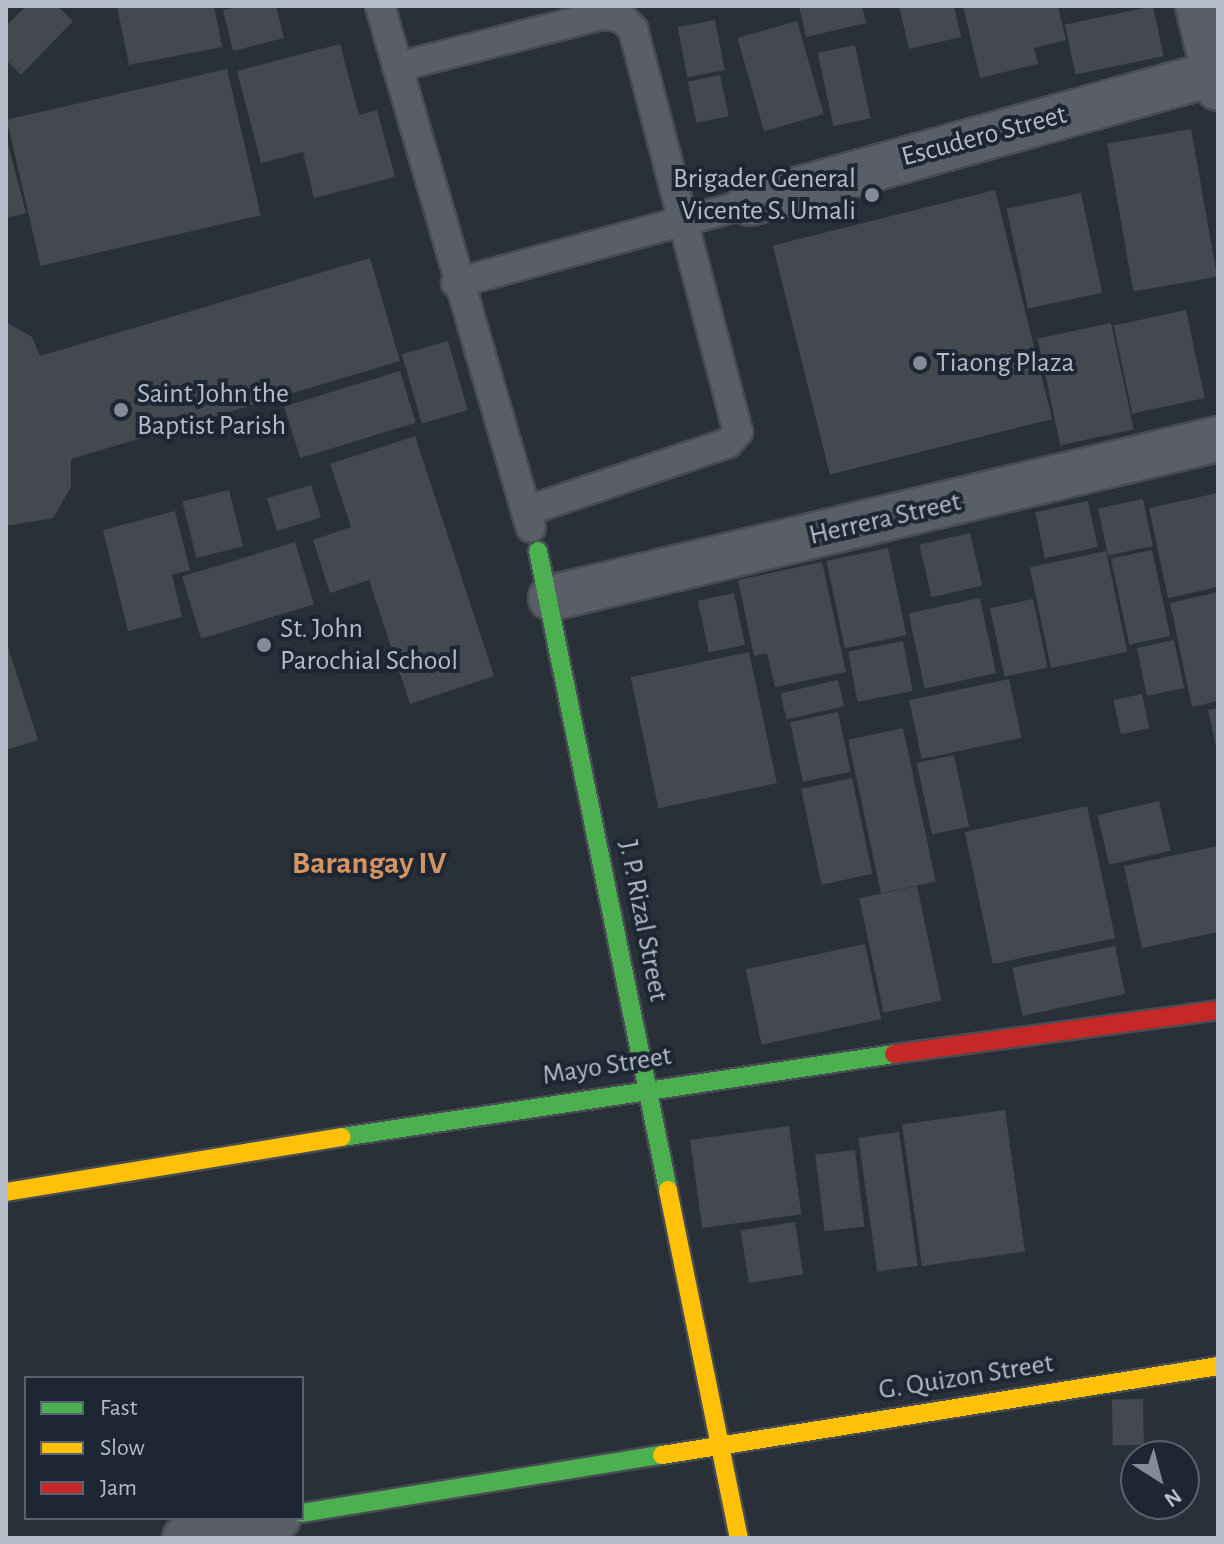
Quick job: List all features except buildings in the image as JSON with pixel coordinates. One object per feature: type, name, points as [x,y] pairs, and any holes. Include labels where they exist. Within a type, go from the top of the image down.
[{"type":"street","points":[[1198,6],[1217,77]]},
{"type":"street","name":"Escudero Street","points":[[750,203],[1217,77]]},
{"type":"street","name":"Herrera Street","points":[[551,598],[1218,439]]},
{"type":"street","name":"J. P. Rizal Street","points":[[538,551],[551,598],[739,1538]]},
{"type":"street","name":"Mayo Street","points":[[6,1192],[647,1087],[1218,1010]]},
{"type":"street","name":"G. Quizon Street","points":[[304,1513],[722,1442],[1218,1366]]},
{"type":"street","points":[[185,1538],[269,1520]]},
{"type":"lane","points":[[380,6],[456,283],[538,551]]},
{"type":"lane","points":[[397,67],[603,15],[622,18],[633,29],[687,220],[738,432],[728,443],[526,511]]},
{"type":"lane","points":[[456,283],[750,203]]},
{"type":"traffic: fast","points":[[538,551],[668,1190]]},
{"type":"traffic: fast","points":[[342,1137],[894,1054]]},
{"type":"traffic: fast","points":[[304,1513],[662,1455]]},
{"type":"traffic: slow","points":[[6,1192],[342,1137]]},
{"type":"traffic: slow","points":[[668,1190],[739,1538]]},
{"type":"traffic: slow","points":[[662,1455],[1218,1366]]},
{"type":"traffic: jam","points":[[894,1054],[1218,1010]]},
{"type":"place","name":"Brigader General Vicente S. Umali","points":[[872,195]]},
{"type":"place","name":"Tiaong Plaza","points":[[920,363]]},
{"type":"place","name":"Saint John the Baptist Parish","points":[[121,410]]},
{"type":"place","name":"St. John Parochial School","points":[[264,645]]},
{"type":"district","name":"Barangay IV","points":[[369,863]]}]
